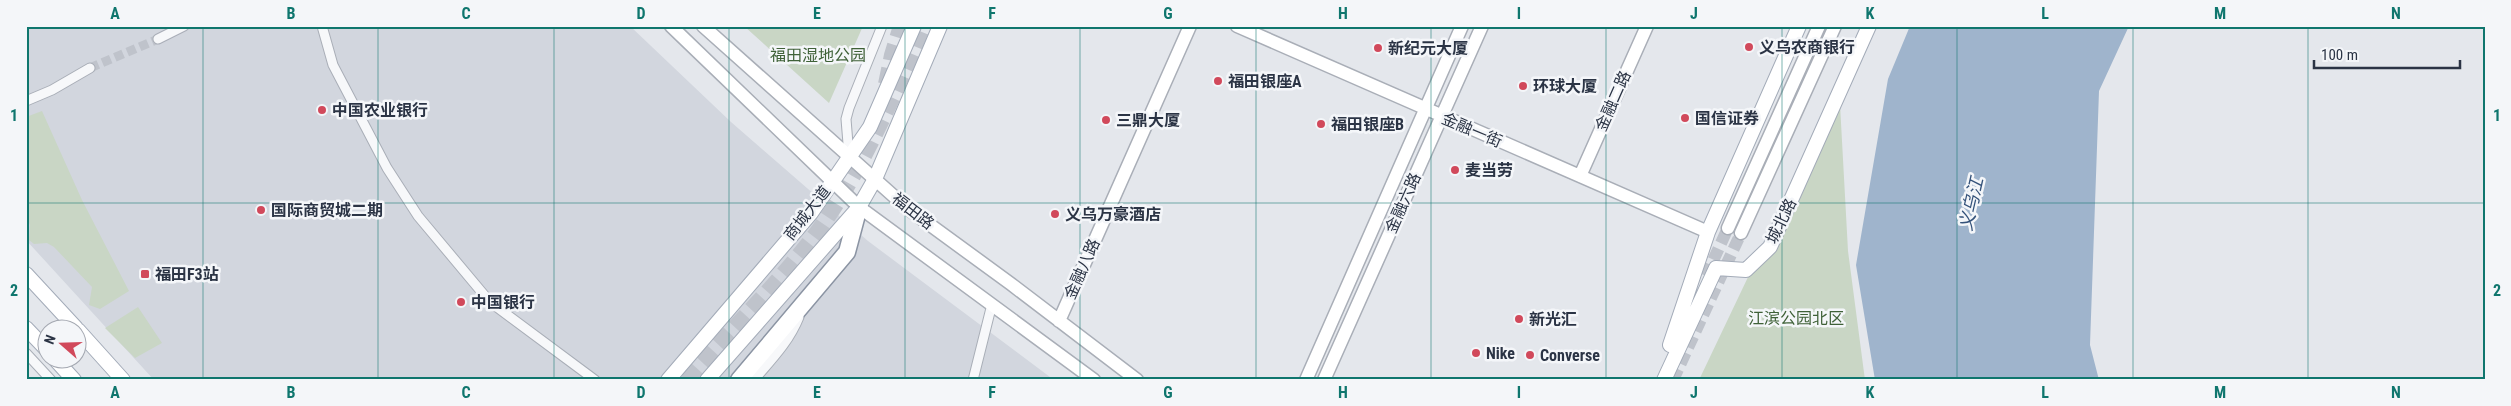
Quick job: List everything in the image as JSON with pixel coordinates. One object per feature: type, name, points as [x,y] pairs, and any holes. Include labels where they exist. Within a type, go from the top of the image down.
[{"type":"highway","points":[[740,380],[806,298],[847,252],[859,207]]},
{"type":"main road","name":"商城大道","points":[[668,380],[811,213],[870,127],[914,26]]},
{"type":"main road","name":"商城大道","points":[[707,380],[859,207],[875,180],[940,26]]},
{"type":"main road","points":[[1655,380],[1676,331],[1708,232],[1798,26]]},
{"type":"main road","name":"城北路","points":[[1664,380],[1716,268],[1746,270],[1770,247],[1869,26]]},
{"type":"main road","points":[[26,274],[67,318]]},
{"type":"main road","points":[[26,328],[38,341]]},
{"type":"main road","points":[[88,341],[123,380]]},
{"type":"main road","points":[[63,368],[74,380]]},
{"type":"street","points":[[158,39],[184,26]]},
{"type":"street","points":[[322,26],[332,65],[387,168],[418,216],[490,302],[564,359],[595,380]]},
{"type":"street","name":"福田路","points":[[671,26],[859,207],[1094,380]]},
{"type":"street","name":"福田路","points":[[703,26],[907,208],[1138,380]]},
{"type":"street","points":[[849,156],[846,119],[882,26]]},
{"type":"street","name":"金融八路","points":[[1059,321],[1190,26]]},
{"type":"street","name":"金融一街","points":[[1237,26],[1708,232]]},
{"type":"street","name":"金融六路","points":[[1306,380],[1462,26]]},
{"type":"street","name":"金融六路","points":[[1324,380],[1482,26]]},
{"type":"street","name":"金融二路","points":[[1580,176],[1646,26]]},
{"type":"street","points":[[1728,228],[1819,26]]},
{"type":"street","points":[[1741,233],[1835,26]]},
{"type":"street","points":[[26,101],[52,90],[90,68]]},
{"type":"street","points":[[754,380],[793,332],[806,298]]},
{"type":"street","points":[[973,380],[992,304]]},
{"type":"street","points":[[26,353],[51,380]]},
{"type":"shaded area","points":[[26,26],[630,26],[731,122],[868,241],[1054,380],[154,380],[26,240]]},
{"type":"green space","name":"福田湿地公园","points":[[744,26],[863,26],[829,103]]},
{"type":"green space","name":"江滨公园北区","points":[[1839,86],[1848,251],[1865,380],[1699,380]]},
{"type":"green space","points":[[42,111],[82,200],[129,291],[100,309],[89,305],[92,287],[54,247],[47,243],[34,244],[29,240],[30,225],[26,216],[26,117]]},
{"type":"green space","points":[[138,307],[162,343],[135,358],[105,328]]},
{"type":"water","name":"义乌江","points":[[1910,26],[2129,26],[2099,91],[2090,345],[2099,380],[1875,380],[1856,265],[1888,79]]},
{"type":"tunnel","points":[[886,84],[901,26]]},
{"type":"tunnel","points":[[686,380],[784,272],[832,211],[875,134],[923,26]]},
{"type":"tunnel","points":[[90,68],[158,39]]},
{"type":"tunnel","points":[[1706,276],[1728,228]]},
{"type":"tunnel","points":[[1673,380],[1741,233]]},
{"type":"place","name":"义乌农商银行","points":[[1749,47]]},
{"type":"place","name":"新纪元大厦","points":[[1378,48]]},
{"type":"place","name":"福田银座A","points":[[1218,81]]},
{"type":"place","name":"环球大厦","points":[[1523,86]]},
{"type":"place","name":"中国农业银行","points":[[322,110]]},
{"type":"place","name":"国信证券","points":[[1685,118]]},
{"type":"place","name":"三鼎大厦","points":[[1106,120]]},
{"type":"place","name":"福田银座B","points":[[1321,124]]},
{"type":"place","name":"麦当劳","points":[[1455,170]]},
{"type":"place","name":"国际商贸城二期","points":[[261,210]]},
{"type":"place","name":"义乌万豪酒店","points":[[1055,214]]},
{"type":"place","name":"福田F3站","points":[[145,274]]},
{"type":"place","name":"中国银行","points":[[461,302]]},
{"type":"place","name":"新光汇","points":[[1519,319]]},
{"type":"place","name":"Nike","points":[[1476,353]]},
{"type":"place","name":"Converse","points":[[1530,355]]}]
